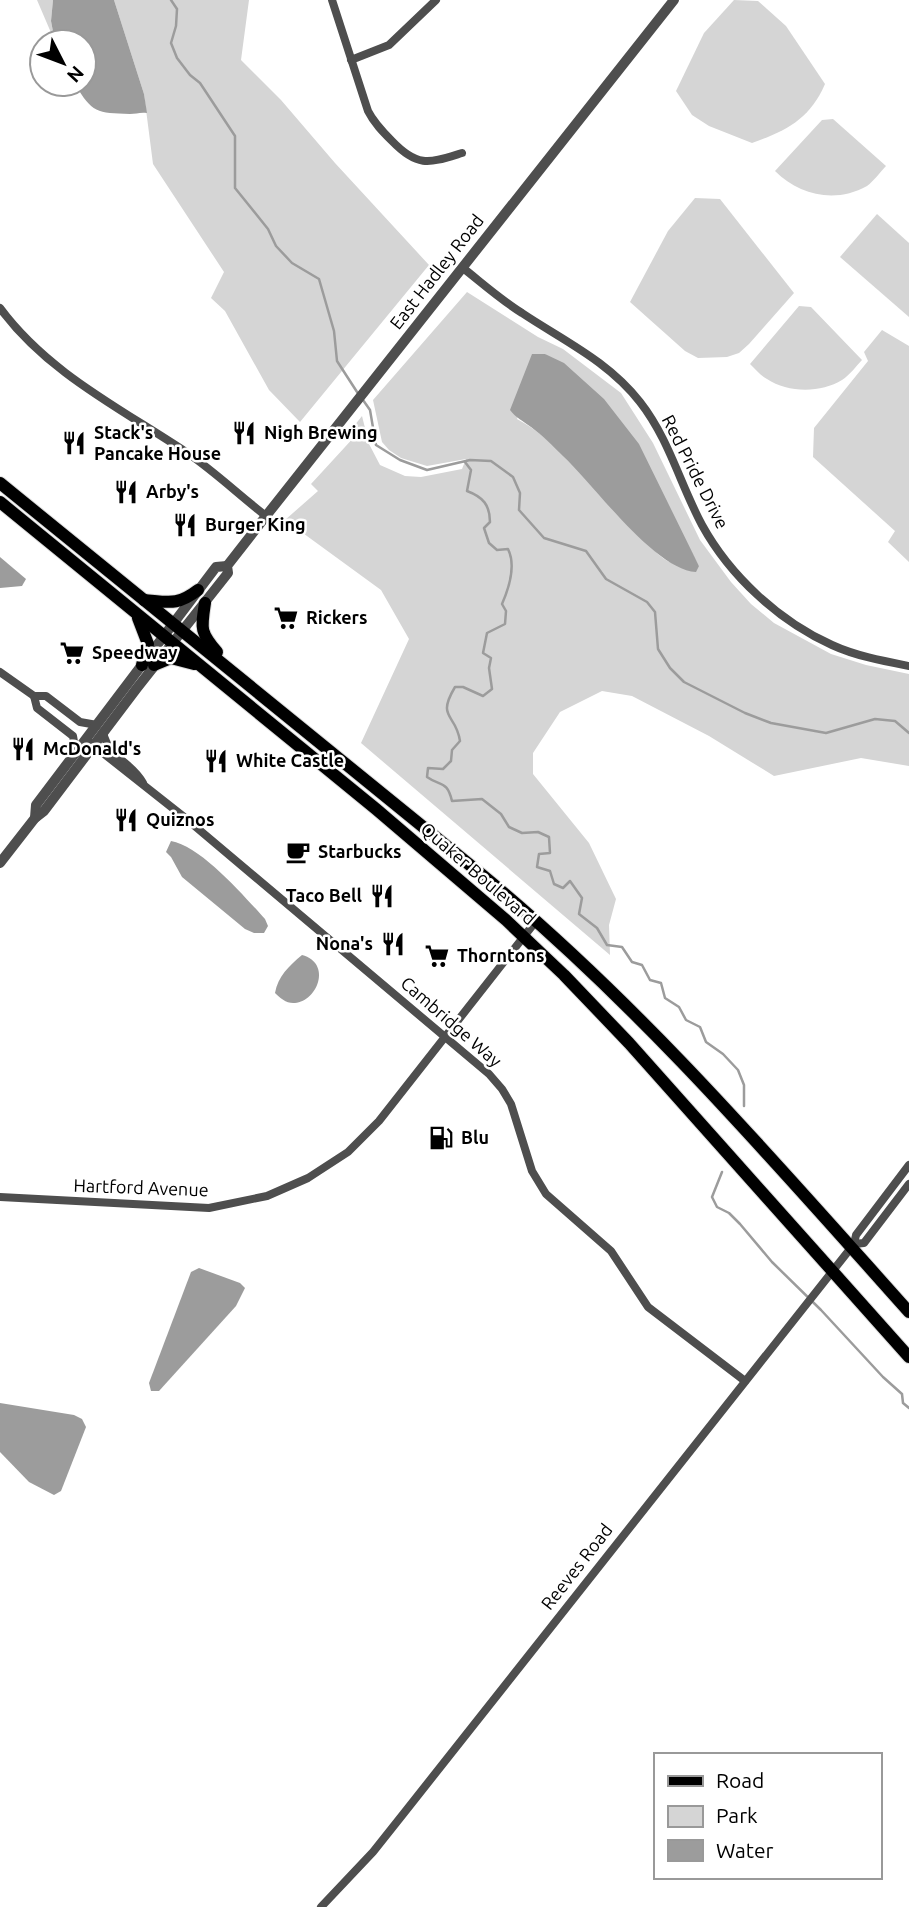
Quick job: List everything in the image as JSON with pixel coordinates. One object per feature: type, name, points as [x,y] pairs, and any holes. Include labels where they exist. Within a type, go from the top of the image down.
[{"type":"main road","name":"Quaker Boulevard","points":[[0,483],[536,921],[664,1043],[853,1245],[909,1312]]},
{"type":"main road","name":"Quaker Boulevard","points":[[0,502],[445,867],[524,937],[628,1042],[909,1357]]},
{"type":"main road","points":[[144,600],[175,604],[185,601],[198,590]]},
{"type":"main road","points":[[205,603],[201,625],[203,636],[235,674]]},
{"type":"main road","points":[[134,612],[144,628],[148,643],[148,665],[171,658],[201,666]]},
{"type":"street","points":[[332,0],[370,116],[404,154],[415,160],[428,162],[462,153]]},
{"type":"street","points":[[351,60],[390,45],[436,0]]},
{"type":"street","name":"East Hadley Road","points":[[0,863],[35,818],[44,811],[100,729],[168,639],[205,603],[228,573],[227,566],[265,516],[674,0]]},
{"type":"street","name":"Red Pride Drive","points":[[463,268],[523,314],[603,364],[639,400],[669,448],[702,525],[723,556],[759,597],[787,619],[831,645],[873,659],[909,666]]},
{"type":"street","points":[[0,308],[28,342],[68,376],[187,453],[265,516]]},
{"type":"street","name":"East Hadley Road","points":[[178,627],[198,590],[216,566],[227,566]]},
{"type":"street","points":[[0,672],[34,696],[46,696],[80,722],[100,729]]},
{"type":"street","points":[[34,696],[37,708],[73,736],[76,753]]},
{"type":"street","name":"Cambridge Way","points":[[100,729],[108,748],[138,774],[143,783],[489,1074],[507,1096],[515,1113],[532,1171],[546,1194],[611,1251],[648,1307],[745,1381]]},
{"type":"street","name":"East Hadley Road","points":[[35,818],[36,805],[76,753],[90,743]]},
{"type":"street","name":"Cambridge Way","points":[[90,743],[134,780],[143,783]]},
{"type":"street","name":"Hartford Avenue","points":[[0,1198],[195,1209],[224,1206],[267,1196],[308,1178],[359,1143],[389,1110],[536,921]]},
{"type":"street","name":"Reeves Road","points":[[321,1907],[396,1823],[853,1245],[856,1235],[909,1165]]},
{"type":"street","name":"Reeves Road","points":[[853,1245],[864,1243],[909,1184]]},
{"type":"green space","points":[[37,0],[53,0],[52,28],[49,28]]},
{"type":"green space","points":[[114,0],[249,0],[241,60],[281,100],[429,265],[300,422],[269,390],[225,311],[211,298],[224,272],[153,164],[144,94]]},
{"type":"green space","points":[[734,0],[758,1],[786,26],[825,84],[812,106],[796,122],[776,134],[752,143],[709,126],[692,115],[676,91],[704,33]]},
{"type":"green space","points":[[833,119],[886,166],[870,184],[842,195],[818,194],[795,186],[775,171],[822,120]]},
{"type":"green space","points":[[695,198],[720,199],[794,293],[749,344],[739,353],[727,357],[698,358],[685,351],[630,302],[668,231]]},
{"type":"green space","points":[[877,214],[909,243],[909,317],[840,257]]},
{"type":"green space","points":[[467,292],[538,337],[563,349],[621,393],[653,443],[700,540],[751,604],[774,623],[831,654],[909,674],[909,766],[861,758],[774,776],[709,736],[632,696],[602,691],[560,712],[533,753],[533,774],[589,843],[616,899],[609,925],[610,955],[361,743],[409,639],[381,590],[285,520],[318,491],[311,484],[356,435],[354,426],[362,416],[369,444],[380,465],[405,476],[421,477],[462,469],[466,459],[427,466],[401,458],[382,442],[373,400]],"holes":[[[545,354],[668,507],[699,566],[675,564],[660,556],[567,458],[517,419]]]},
{"type":"green space","points":[[799,306],[811,307],[862,360],[842,380],[815,389],[794,389],[775,384],[750,364]]},
{"type":"green space","points":[[882,330],[909,346],[909,562],[888,542],[895,531],[813,457],[814,428],[868,361],[864,352]]},
{"type":"water","points":[[53,0],[114,0],[144,94],[147,113],[110,113],[91,106],[84,98],[98,98],[98,28],[52,28]]},
{"type":"water","points":[[532,354],[545,354],[564,363],[604,399],[639,444],[699,566],[696,572],[680,568],[644,542],[555,448],[510,410]]},
{"type":"water","points":[[0,557],[26,579],[22,586],[0,588]]},
{"type":"water","points":[[171,841],[195,852],[234,886],[265,919],[268,926],[264,933],[245,929],[182,877],[166,852]]},
{"type":"water","points":[[302,955],[317,966],[318,981],[310,996],[303,1001],[289,1003],[275,993],[276,987],[285,972]]},
{"type":"water","points":[[199,1268],[240,1283],[245,1288],[236,1306],[159,1391],[151,1391],[149,1383],[191,1272]]},
{"type":"water","points":[[0,1403],[74,1415],[82,1419],[86,1427],[61,1491],[54,1495],[29,1482],[0,1452]]},
{"type":"waterway","points":[[171,0],[177,9],[171,43],[177,58],[200,83],[235,136],[235,188],[268,229],[276,246],[292,263],[319,279],[334,331],[337,361],[359,395]]},
{"type":"waterway","points":[[363,400],[370,410],[376,445],[400,460],[427,470],[470,460],[491,461],[513,477],[520,493],[519,510],[544,538],[586,551],[606,579],[647,602],[655,612],[658,649],[670,668],[684,682],[771,723],[826,733],[875,719],[895,721],[909,733]]},
{"type":"waterway","points":[[465,462],[471,470],[467,491],[487,506],[490,522],[484,528],[489,543],[497,550],[508,549],[511,576],[502,604],[506,611],[505,624],[487,633],[483,653],[491,658],[489,668],[492,689],[483,696],[463,687],[455,687],[447,711],[460,741],[452,750],[451,761],[443,769],[428,768],[427,777],[446,787],[452,801],[482,799],[501,814],[509,827],[522,833],[538,832],[549,837],[550,853],[539,854],[537,867],[550,871],[554,884],[563,888],[570,881],[582,898],[579,914],[597,928],[607,945],[622,947],[632,962],[642,965],[650,980],[661,983],[665,998],[679,1007],[686,1020],[700,1027],[706,1042],[723,1054],[738,1070],[744,1085],[744,1106]]},
{"type":"waterway","points":[[722,1172],[712,1197],[717,1207],[729,1213],[740,1224],[772,1262],[902,1394],[903,1403],[909,1408]]},
{"type":"place","name":"Nigh Brewing","points":[[244,433]]},
{"type":"place","name":"Stack's Pancake House","points":[[74,443]]},
{"type":"place","name":"Arby's","points":[[126,492]]},
{"type":"place","name":"Burger King","points":[[185,525]]},
{"type":"place","name":"Rickers","points":[[286,618]]},
{"type":"place","name":"Speedway","points":[[72,653]]},
{"type":"place","name":"McDonald's","points":[[23,749]]},
{"type":"place","name":"White Castle","points":[[216,761]]},
{"type":"place","name":"Quiznos","points":[[126,820]]},
{"type":"place","name":"Starbucks","points":[[298,852]]},
{"type":"place","name":"Taco Bell","points":[[382,896]]},
{"type":"place","name":"Nona's","points":[[393,944]]},
{"type":"place","name":"Thorntons","points":[[437,956]]},
{"type":"place","name":"Blu","points":[[441,1138]]}]
